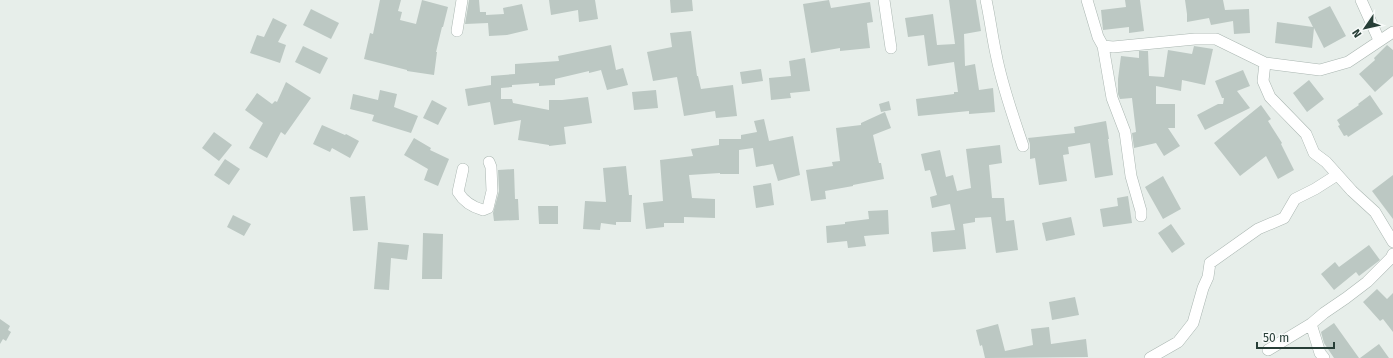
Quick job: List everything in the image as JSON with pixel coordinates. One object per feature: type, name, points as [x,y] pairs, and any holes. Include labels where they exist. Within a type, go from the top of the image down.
[{"type":"street","points":[[457,31],[462,0]]},
{"type":"street","points":[[884,0],[890,48]]},
{"type":"street","points":[[986,0],[996,55],[1006,94],[1023,146]]},
{"type":"street","points":[[1087,0],[1098,37],[1103,46],[1112,98],[1125,132],[1131,176],[1141,216]]},
{"type":"street","points":[[1361,0],[1379,40]]},
{"type":"street","points":[[1103,46],[1113,47],[1196,39],[1216,39],[1265,63],[1320,70],[1348,62],[1393,32]]},
{"type":"street","points":[[1265,63],[1263,81],[1270,97],[1306,134],[1314,153],[1326,162],[1375,212],[1393,242]]},
{"type":"street","points":[[463,169],[458,192],[462,199],[472,206],[483,210],[488,208],[492,191],[491,167],[489,162]]},
{"type":"street","points":[[1150,358],[1178,342],[1193,323],[1203,288],[1208,277],[1210,263],[1258,229],[1284,218],[1295,199],[1316,189],[1337,174]]},
{"type":"street","points":[[1268,350],[1311,324],[1324,312],[1367,282],[1391,258],[1393,254]]},
{"type":"street","points":[[1311,324],[1320,353],[1324,358]]},
{"type":"building","points":[[380,0],[401,0],[398,11],[402,12],[400,20],[416,24],[422,0],[448,7],[436,52],[434,75],[407,71],[364,59],[370,33],[373,34]]},
{"type":"building","points":[[469,0],[479,0],[480,12],[486,12],[486,15],[504,14],[503,8],[522,4],[528,30],[507,35],[489,36],[488,23],[465,24]]},
{"type":"building","points":[[549,0],[595,0],[598,19],[579,22],[578,10],[551,15]]},
{"type":"building","points":[[670,0],[692,0],[693,11],[671,13]]},
{"type":"building","points":[[829,0],[831,8],[870,2],[873,22],[867,23],[870,48],[840,51],[840,48],[811,53],[803,4]]},
{"type":"building","points":[[949,0],[976,0],[981,31],[964,34],[965,66],[975,64],[979,90],[993,88],[995,112],[969,114],[969,111],[918,116],[916,99],[954,94],[954,92],[958,92],[954,62],[928,66],[924,35],[908,37],[905,18],[933,14],[937,45],[955,44]]},
{"type":"building","points":[[1125,0],[1140,0],[1144,31],[1129,33],[1129,27],[1103,30],[1101,10],[1126,7]]},
{"type":"building","points":[[1185,0],[1223,0],[1225,10],[1249,9],[1250,33],[1234,34],[1233,21],[1211,25],[1209,18],[1187,22]]},
{"type":"building","points":[[1330,6],[1346,36],[1324,48],[1314,28],[1312,48],[1275,43],[1277,22],[1313,27],[1308,17]]},
{"type":"building","points":[[311,9],[339,23],[331,39],[303,25]]},
{"type":"building","points":[[273,18],[287,25],[278,42],[286,45],[280,63],[250,53],[257,35],[264,37]]},
{"type":"building","points":[[691,31],[697,76],[701,89],[733,85],[737,116],[716,118],[715,111],[684,116],[677,77],[653,81],[647,52],[672,47],[670,33]]},
{"type":"building","points":[[611,45],[616,70],[623,68],[628,85],[607,90],[601,70],[589,73],[589,71],[555,79],[555,85],[539,86],[539,83],[512,85],[512,87],[501,88],[501,99],[512,99],[513,103],[549,110],[549,100],[588,97],[592,123],[564,127],[566,144],[549,146],[518,140],[521,120],[494,125],[490,102],[468,106],[465,89],[491,85],[491,76],[515,74],[515,64],[559,61],[558,56]]},
{"type":"building","points":[[1387,45],[1393,50],[1393,76],[1375,92],[1359,74],[1375,60],[1374,58]]},
{"type":"building","points":[[303,46],[328,58],[320,74],[295,62]]},
{"type":"building","points":[[1194,46],[1213,49],[1205,85],[1182,80],[1181,91],[1156,86],[1156,104],[1175,104],[1175,128],[1168,128],[1180,146],[1164,156],[1156,143],[1134,148],[1132,133],[1136,132],[1132,98],[1120,99],[1118,94],[1121,56],[1139,58],[1139,51],[1148,51],[1149,76],[1164,77],[1168,50],[1192,54]]},
{"type":"building","points":[[805,58],[810,91],[790,93],[791,98],[771,100],[769,78],[791,76],[789,61]]},
{"type":"building","points":[[761,69],[763,81],[742,84],[740,72]]},
{"type":"building","points":[[1243,70],[1250,86],[1237,91],[1250,108],[1205,130],[1197,115],[1218,104],[1223,104],[1224,98],[1222,98],[1215,81]]},
{"type":"building","points":[[1309,80],[1324,99],[1307,112],[1293,93]]},
{"type":"building","points":[[286,82],[311,98],[285,135],[281,132],[267,158],[249,148],[263,123],[245,110],[257,93],[272,104],[275,101],[277,102]]},
{"type":"building","points":[[380,90],[397,94],[394,107],[418,116],[411,133],[372,121],[374,115],[350,109],[353,94],[378,100]]},
{"type":"building","points":[[656,90],[658,108],[634,110],[632,92]]},
{"type":"building","points":[[1370,95],[1383,114],[1348,137],[1347,135],[1344,136],[1338,126],[1340,125],[1337,120],[1359,105],[1358,104]]},
{"type":"building","points":[[432,100],[447,108],[438,125],[423,118]]},
{"type":"building","points":[[889,101],[891,110],[881,112],[879,104]]},
{"type":"building","points":[[1261,105],[1271,119],[1268,121],[1282,143],[1281,144],[1294,170],[1278,179],[1266,156],[1240,176],[1214,143]]},
{"type":"building","points":[[885,112],[891,128],[873,135],[884,179],[825,191],[826,199],[811,201],[806,170],[833,166],[832,162],[840,161],[836,128],[861,125],[861,123]]},
{"type":"building","points":[[764,119],[769,141],[793,136],[800,175],[778,181],[773,164],[756,167],[753,148],[739,150],[739,174],[720,173],[689,175],[692,198],[715,199],[715,218],[684,217],[684,223],[664,223],[664,227],[646,229],[643,203],[663,201],[660,160],[693,156],[691,149],[719,145],[719,139],[741,139],[741,135],[757,132],[754,121]]},
{"type":"building","points":[[1106,121],[1113,175],[1095,178],[1090,143],[1068,147],[1069,154],[1063,155],[1067,181],[1039,185],[1035,158],[1030,159],[1030,144],[1028,138],[1075,133],[1074,127]]},
{"type":"building","points":[[322,125],[345,135],[346,134],[359,141],[350,158],[332,148],[330,152],[313,144]]},
{"type":"building","points":[[214,132],[232,145],[219,161],[202,148]]},
{"type":"building","points":[[414,138],[431,148],[430,150],[449,159],[438,186],[424,180],[428,169],[404,155]]},
{"type":"building","points":[[1000,145],[1002,163],[989,165],[992,198],[1004,198],[1006,221],[1014,220],[1018,250],[996,253],[991,217],[975,218],[975,222],[963,224],[966,249],[933,252],[931,232],[955,230],[950,204],[932,208],[930,197],[937,195],[930,170],[925,171],[921,154],[940,150],[946,177],[953,175],[957,191],[971,188],[966,149]]},
{"type":"building","points":[[225,159],[240,169],[229,185],[214,175]]},
{"type":"building","points":[[626,166],[629,195],[632,195],[631,222],[616,222],[616,225],[601,223],[600,230],[583,229],[585,201],[606,202],[603,168]]},
{"type":"building","points":[[514,169],[515,199],[518,199],[519,220],[494,221],[493,213],[499,191],[498,170]]},
{"type":"building","points":[[1393,175],[1393,219],[1372,191]]},
{"type":"building","points":[[1163,176],[1181,209],[1163,219],[1145,187]]},
{"type":"building","points":[[771,183],[774,205],[756,208],[753,186]]},
{"type":"building","points":[[365,196],[368,230],[353,231],[350,197]]},
{"type":"building","points":[[1128,196],[1132,223],[1103,227],[1100,209],[1118,206],[1117,198]]},
{"type":"building","points":[[538,206],[558,206],[558,224],[539,224]]},
{"type":"building","points":[[888,210],[889,234],[864,236],[866,246],[848,248],[847,241],[827,243],[826,226],[869,219],[868,211]]},
{"type":"building","points":[[233,215],[251,224],[244,236],[227,227]]},
{"type":"building","points":[[1071,217],[1075,235],[1046,241],[1042,223]]},
{"type":"building","points":[[1171,224],[1185,244],[1172,253],[1158,233]]},
{"type":"building","points":[[423,233],[443,234],[442,279],[422,279]]},
{"type":"building","points":[[378,242],[409,245],[407,260],[391,258],[389,290],[374,289]]},
{"type":"building","points":[[1369,245],[1380,260],[1359,276],[1356,272],[1334,290],[1321,274],[1335,262],[1339,267]]},
{"type":"building","points":[[1377,289],[1387,299],[1393,293],[1393,332],[1383,319],[1380,321],[1363,302]]},
{"type":"building","points":[[1075,297],[1079,315],[1052,320],[1049,302]]},
{"type":"building","points":[[0,319],[10,326],[8,330],[11,332],[6,341],[3,339],[0,344]]},
{"type":"building","points":[[1334,323],[1359,358],[1334,358],[1324,343],[1321,332]]},
{"type":"building","points":[[998,324],[1005,351],[1033,345],[1031,329],[1049,327],[1051,344],[1086,339],[1088,357],[985,358],[976,330]]},
{"type":"building","points":[[1379,344],[1389,358],[1360,358]]}]
